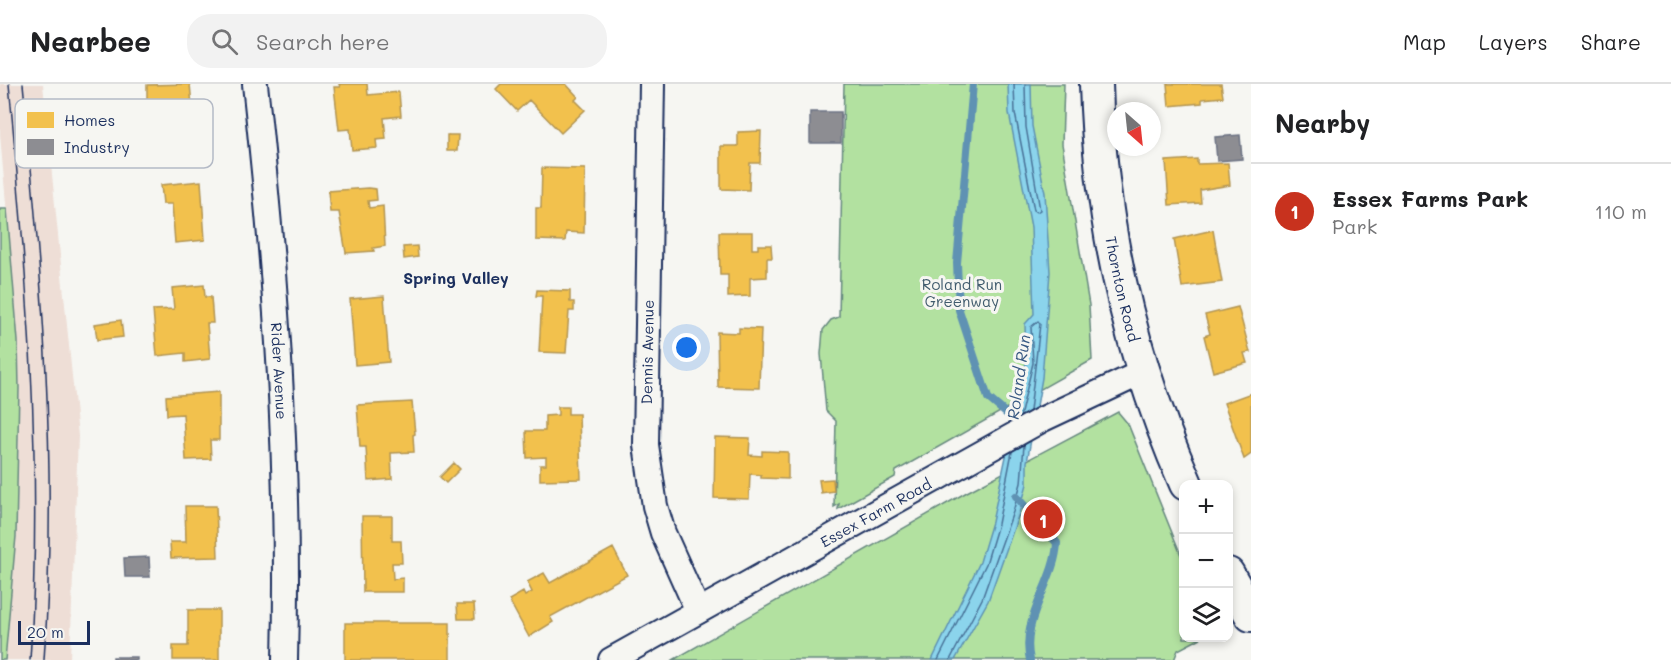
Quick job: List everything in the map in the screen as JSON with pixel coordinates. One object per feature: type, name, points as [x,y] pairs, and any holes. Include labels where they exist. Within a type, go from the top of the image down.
[{"type":"street","name":"Rider Avenue","points":[[255,84],[273,248],[286,467],[285,660]]},
{"type":"street","name":"Dennis Avenue","points":[[652,84],[646,445],[658,515],[698,611]]},
{"type":"street","name":"Thornton Road","points":[[1096,84],[1097,137],[1108,225],[1122,298],[1143,372],[1184,480]]},
{"type":"street","name":"Essex Farm Road","points":[[611,660],[1042,419],[1143,372]]},
{"type":"street","points":[[1233,583],[1251,615]]},
{"type":"shaded area","points":[[0,84],[43,84],[44,99],[15,99],[15,168],[51,168],[78,436],[70,660],[5,660],[16,536],[18,341],[0,135]]},
{"type":"green space","name":"Roland Run Greenway","points":[[844,84],[1064,84],[1062,144],[1089,305],[1092,360],[896,471],[895,477],[838,509],[839,504],[834,507],[836,421],[826,411],[821,354],[823,330],[831,320],[839,317]]},
{"type":"green space","points":[[0,209],[7,209],[18,341],[19,388],[16,536],[5,660],[0,660]]},
{"type":"green space","points":[[1118,412],[1128,424],[1179,550],[1179,642],[1193,642],[1178,650],[1174,660],[673,660],[967,492]]},
{"type":"water","name":"Roland Run","points":[[1008,84],[1031,84],[1032,126],[1045,193],[1050,272],[1042,378],[1027,462],[1027,484],[1019,514],[988,601],[955,660],[932,660],[980,562],[992,522],[1026,363],[1025,324],[1034,314],[1031,227],[1009,113]]},
{"type":"building: Homes","points":[[190,84],[191,99],[147,99],[147,85]]},
{"type":"building: Homes","points":[[339,84],[367,84],[368,95],[399,92],[401,116],[384,118],[386,139],[376,140],[377,148],[352,150],[350,129],[339,130],[334,87],[340,87]]},
{"type":"building: Homes","points":[[501,84],[566,84],[578,97],[575,100],[585,110],[561,133],[529,100],[517,111],[496,89]]},
{"type":"building: Homes","points":[[1167,84],[1221,84],[1223,97],[1202,99],[1202,103],[1169,106]]},
{"type":"building: Homes","points":[[761,131],[760,163],[750,163],[749,190],[721,189],[721,146],[738,146],[738,132]]},
{"type":"building: Homes","points":[[447,135],[458,135],[457,151],[447,151]]},
{"type":"building: Homes","points":[[1197,159],[1197,164],[1228,163],[1230,185],[1200,190],[1201,203],[1169,205],[1166,161]]},
{"type":"building: Homes","points":[[542,168],[585,169],[584,233],[566,232],[565,241],[536,240],[536,208],[541,208]]},
{"type":"building: Homes","points":[[201,181],[205,240],[175,243],[172,204],[163,204],[161,185]]},
{"type":"building: Homes","points":[[376,189],[377,200],[368,201],[369,208],[383,206],[385,246],[373,248],[374,251],[346,253],[339,212],[330,212],[328,191]]},
{"type":"building: Homes","points":[[1213,230],[1222,282],[1182,287],[1174,239]]},
{"type":"building: Homes","points":[[719,232],[752,232],[752,249],[758,249],[758,245],[771,245],[772,258],[767,258],[767,277],[750,278],[750,296],[728,297],[728,275],[720,275]]},
{"type":"building: Homes","points":[[417,246],[418,257],[404,259],[403,247]]},
{"type":"building: Homes","points":[[204,285],[205,297],[211,297],[213,323],[207,323],[210,359],[185,362],[185,353],[157,356],[153,310],[174,309],[172,288]]},
{"type":"building: Homes","points":[[537,290],[570,291],[570,302],[574,302],[574,311],[569,311],[566,353],[539,352],[542,296],[536,296]]},
{"type":"building: Homes","points":[[384,296],[389,362],[355,365],[350,299]]},
{"type":"building: Homes","points":[[1238,307],[1250,352],[1244,353],[1247,363],[1213,372],[1204,336],[1210,334],[1205,315]]},
{"type":"building: Homes","points":[[121,320],[123,337],[97,340],[95,324]]},
{"type":"building: Homes","points":[[739,328],[761,329],[759,388],[718,387],[717,332],[739,333]]},
{"type":"building: Homes","points":[[219,392],[219,440],[210,440],[211,459],[186,460],[183,414],[167,415],[166,396]]},
{"type":"building: Homes","points":[[1251,393],[1251,454],[1244,459],[1224,403]]},
{"type":"building: Homes","points":[[412,402],[414,452],[391,453],[392,479],[368,481],[366,447],[360,447],[357,405]]},
{"type":"building: Homes","points":[[558,407],[568,407],[568,414],[579,414],[581,479],[540,480],[540,465],[546,465],[546,457],[527,458],[526,431],[545,431],[545,416],[558,415]]},
{"type":"building: Homes","points":[[715,437],[750,438],[749,455],[762,456],[762,451],[788,452],[788,479],[761,478],[761,475],[750,474],[749,499],[714,498]]},
{"type":"building: Homes","points":[[454,463],[460,469],[446,483],[440,477]]},
{"type":"building: Homes","points":[[833,479],[834,491],[821,493],[819,480]]},
{"type":"building: Homes","points":[[185,506],[216,506],[218,557],[171,558],[170,542],[186,542]]},
{"type":"building: Homes","points":[[362,516],[392,516],[392,541],[401,541],[402,563],[392,563],[393,579],[403,578],[403,592],[363,592]]},
{"type":"building: Homes","points":[[613,548],[627,575],[550,617],[553,622],[529,637],[509,600],[523,592],[525,596],[532,592],[527,582],[544,573],[550,583]]},
{"type":"building: Homes","points":[[457,604],[474,604],[475,619],[458,619]]},
{"type":"building: Homes","points":[[188,610],[219,610],[219,660],[173,660],[173,646],[188,646]]},
{"type":"building: Homes","points":[[345,623],[450,623],[450,660],[345,660]]},
{"type":"building: Industry","points":[[810,112],[841,112],[841,143],[810,143]]},
{"type":"building: Industry","points":[[1240,135],[1242,159],[1217,161],[1215,137]]},
{"type":"building: Industry","points":[[149,557],[150,577],[125,577],[124,558]]},
{"type":"building: Industry","points":[[113,657],[137,657],[137,660],[113,660]]},
{"type":"waterway","points":[[973,84],[957,263],[959,310],[988,398],[1021,426]]},
{"type":"waterway","points":[[1016,496],[1057,543],[1051,572],[1030,630],[1028,645],[1030,660]]},
{"type":"tram line","points":[[9,84],[15,150]]},
{"type":"tram line","points":[[23,84],[24,99]]},
{"type":"tram line","points":[[17,168],[27,300],[34,444],[34,588],[30,660]]},
{"type":"tram line","points":[[31,168],[42,300],[49,444],[48,588],[44,660]]},
{"type":"place","name":"Essex Farms Park","points":[[1043,519]]},
{"type":"district","name":"Spring Valley","points":[[456,277]]}]
